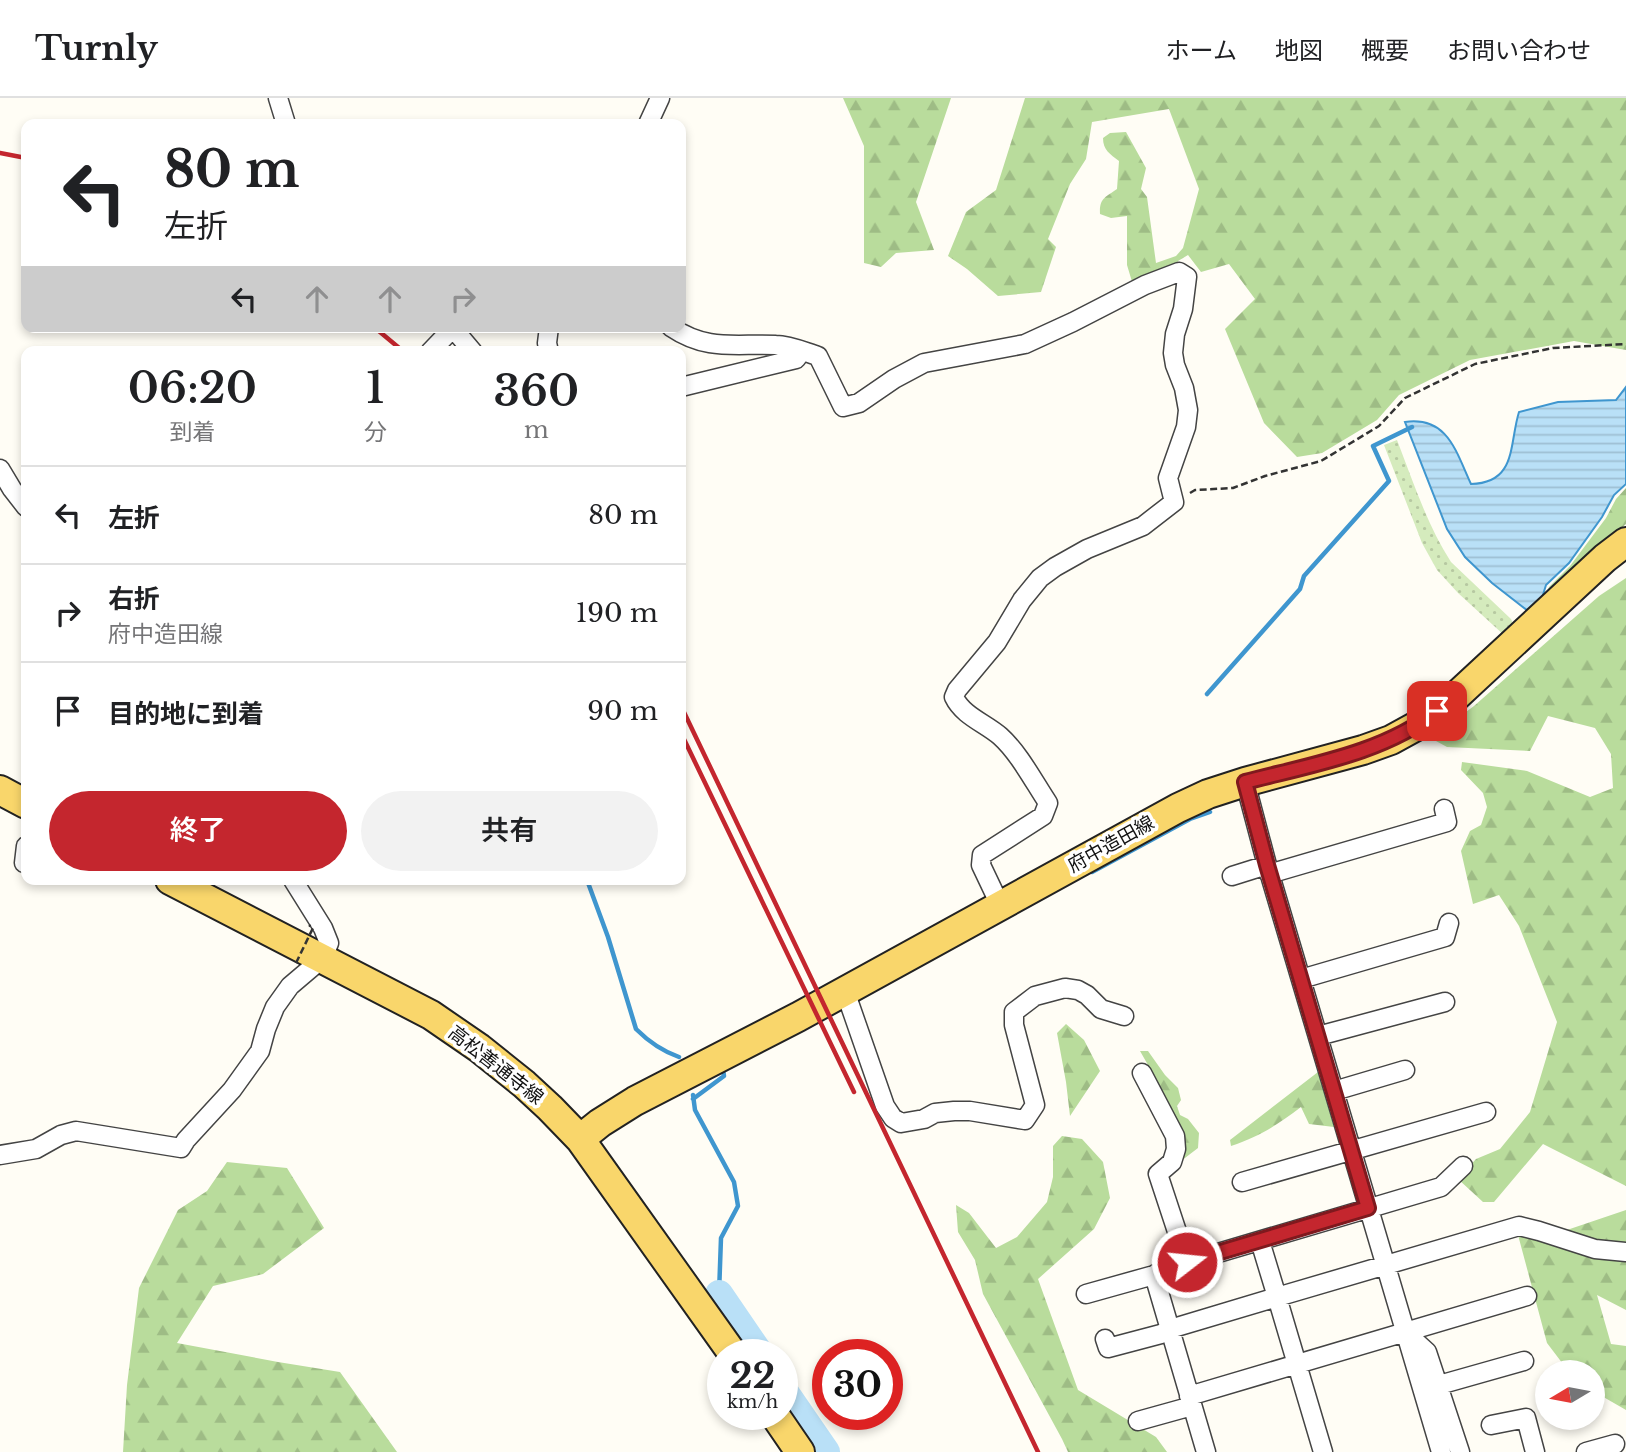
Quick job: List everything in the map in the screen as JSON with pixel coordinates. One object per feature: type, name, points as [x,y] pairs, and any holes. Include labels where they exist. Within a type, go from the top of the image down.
[{"type":"main road","name":"府中造田線","points":[[580,1139],[635,1101],[845,991],[1178,808],[1208,794],[1245,782],[1363,750],[1391,740],[1422,723],[1626,542]]},
{"type":"main road","points":[[0,790],[21,801]]},
{"type":"main road","name":"高松善通寺線","points":[[179,885],[309,961],[431,1015],[524,1084],[580,1139],[722,1339]]},
{"type":"main road","points":[[785,1430],[800,1452]]},
{"type":"street","points":[[278,98],[284,119]]},
{"type":"street","points":[[650,119],[660,98]]},
{"type":"street","points":[[679,333],[710,343],[779,345],[818,356],[843,407],[859,403],[924,363],[1025,344],[1145,285],[1179,272],[1187,277],[1173,353],[1188,411],[1186,427],[1168,478],[1174,502],[1143,526],[1087,549],[1040,578],[1022,600],[997,642],[954,697],[958,706],[999,735],[1048,803],[1043,816],[982,855],[981,865],[1000,905]]},
{"type":"street","points":[[436,346],[447,333]]},
{"type":"street","points":[[686,386],[796,359],[802,351]]},
{"type":"street","points":[[0,469],[21,501]]},
{"type":"street","points":[[1245,782],[1268,870],[1441,1452]]},
{"type":"street","points":[[1232,876],[1268,870],[1447,822],[1444,810]]},
{"type":"street","points":[[0,1155],[36,1149],[61,1135],[76,1131],[181,1149],[186,1140],[232,1090],[260,1051],[275,1007],[309,961],[329,943],[323,928],[296,885]]},
{"type":"street","points":[[1301,979],[1446,937],[1449,923]]},
{"type":"street","points":[[845,991],[885,1106],[893,1118],[901,1123],[924,1119],[935,1113],[954,1111],[1025,1120],[1035,1105],[1016,1036],[1014,1012],[1035,996],[1065,988],[1078,990],[1101,1009],[1125,1016]]},
{"type":"street","points":[[1318,1036],[1445,1002]]},
{"type":"street","points":[[1334,1091],[1405,1070]]},
{"type":"street","points":[[1142,1073],[1175,1136],[1176,1149],[1172,1162],[1158,1174],[1187,1262]]},
{"type":"street","points":[[1242,1182],[1486,1112]]},
{"type":"street","points":[[1086,1294],[1441,1187],[1463,1166]]},
{"type":"street","points":[[1105,1339],[1108,1348],[1161,1334],[1170,1329],[1520,1226],[1595,1249],[1626,1252]]},
{"type":"street","points":[[1261,1241],[1323,1452]]},
{"type":"street","points":[[1154,1275],[1206,1452]]},
{"type":"street","points":[[1138,1422],[1297,1364],[1527,1296]]},
{"type":"street","points":[[1405,1332],[1427,1352],[1460,1452]]},
{"type":"street","points":[[1439,1385],[1524,1361]]},
{"type":"street","points":[[1491,1425],[1526,1418],[1535,1452]]},
{"type":"street","points":[[1586,1452],[1615,1444]]},
{"type":"path","points":[[1174,502],[1195,490],[1233,488],[1321,461],[1379,426],[1405,398],[1475,364],[1553,348],[1626,344]]},
{"type":"path","points":[[309,925],[313,929],[309,961]]},
{"type":"green space","points":[[843,98],[951,98],[916,202],[934,250],[896,253],[881,267],[864,263],[864,146]]},
{"type":"green space","points":[[1025,98],[1626,98],[1626,350],[1574,341],[1470,360],[1399,395],[1377,420],[1322,453],[1297,457],[1264,423],[1225,329],[1255,299],[1229,264],[1201,272],[1188,255],[1178,261],[1174,269],[1133,285],[1127,265],[1127,216],[1111,218],[1100,214],[1102,201],[1117,189],[1119,161],[1106,149],[1103,138],[1110,133],[1126,132],[1146,168],[1141,189],[1147,197],[1156,263],[1176,256],[1183,248],[1199,189],[1169,109],[1092,122],[1086,159],[1070,184],[1048,239],[1056,247],[1041,292],[998,296],[948,256],[966,212],[996,190]]},
{"type":"green space","points":[[1397,440],[1442,548],[1451,562],[1511,619],[1515,628],[1505,636],[1437,570],[1422,543],[1384,445]]},
{"type":"green space","points":[[1626,488],[1626,524],[1545,597],[1549,587],[1570,566]]},
{"type":"green space","points":[[1626,578],[1626,1186],[1543,1144],[1494,1202],[1483,1202],[1458,1179],[1476,1159],[1500,1149],[1530,1112],[1557,1022],[1519,926],[1499,895],[1473,904],[1461,851],[1470,831],[1481,825],[1487,807],[1483,793],[1461,770],[1462,762],[1527,771],[1590,797],[1613,788],[1611,754],[1595,728],[1548,716],[1530,751],[1447,747],[1436,741],[1435,735],[1474,706],[1599,596]]},
{"type":"green space","points":[[1066,1024],[1084,1040],[1100,1071],[1070,1116],[1057,1033]]},
{"type":"green space","points":[[1140,1051],[1148,1051],[1178,1088],[1181,1100],[1177,1106],[1180,1115],[1188,1119],[1199,1133],[1198,1148],[1181,1161],[1148,1065]]},
{"type":"green space","points":[[1318,1072],[1334,1127],[1309,1124],[1301,1107],[1268,1130],[1231,1146],[1230,1140]]},
{"type":"green space","points":[[1062,1136],[1082,1139],[1103,1162],[1110,1198],[1094,1229],[1038,1279],[1078,1390],[1156,1437],[1167,1452],[1068,1452],[983,1294],[975,1260],[958,1232],[956,1205],[969,1213],[996,1248],[1017,1237],[1047,1202],[1053,1177],[1053,1146]]},
{"type":"green space","points":[[227,1162],[287,1168],[324,1228],[263,1274],[213,1286],[177,1343],[340,1372],[397,1452],[123,1452],[127,1385],[139,1288],[178,1210],[207,1191]]},
{"type":"green space","points":[[1626,1210],[1626,1245],[1597,1243],[1561,1232]]},
{"type":"green space","points":[[1518,1235],[1576,1251],[1626,1259],[1626,1310],[1597,1295],[1611,1344],[1626,1346],[1626,1410],[1605,1398],[1605,1360],[1560,1360],[1547,1343]]},
{"type":"water","points":[[1626,387],[1626,484],[1614,495],[1602,517],[1569,563],[1546,585],[1542,598],[1528,611],[1492,583],[1465,557],[1447,529],[1405,422],[1420,422],[1441,431],[1455,449],[1471,484],[1486,482],[1497,477],[1504,469],[1512,449],[1519,412],[1558,402],[1616,400]]},
{"type":"waterway","points":[[1207,694],[1300,589],[1304,576],[1389,481],[1373,446],[1412,427]]},
{"type":"waterway","points":[[1092,872],[1190,819],[1210,812]]},
{"type":"waterway","points":[[589,885],[636,1029],[656,1046],[679,1057]]},
{"type":"waterway","points":[[693,1099],[724,1076],[723,1069]]},
{"type":"waterway","points":[[693,1095],[695,1110],[734,1182],[738,1206],[721,1238],[719,1294]]},
{"type":"waterway","points":[[719,1294],[750,1339]]},
{"type":"waterway","points":[[798,1411],[826,1452]]},
{"type":"railway","points":[[0,153],[21,157]]},
{"type":"railway","points":[[381,333],[397,346]]},
{"type":"railway","points":[[686,716],[1038,1452]]},
{"type":"railway","points":[[686,743],[854,1092]]},
{"type":"route","points":[[1187,1262],[1368,1208],[1245,782],[1391,740],[1422,723],[1437,711]]}]
